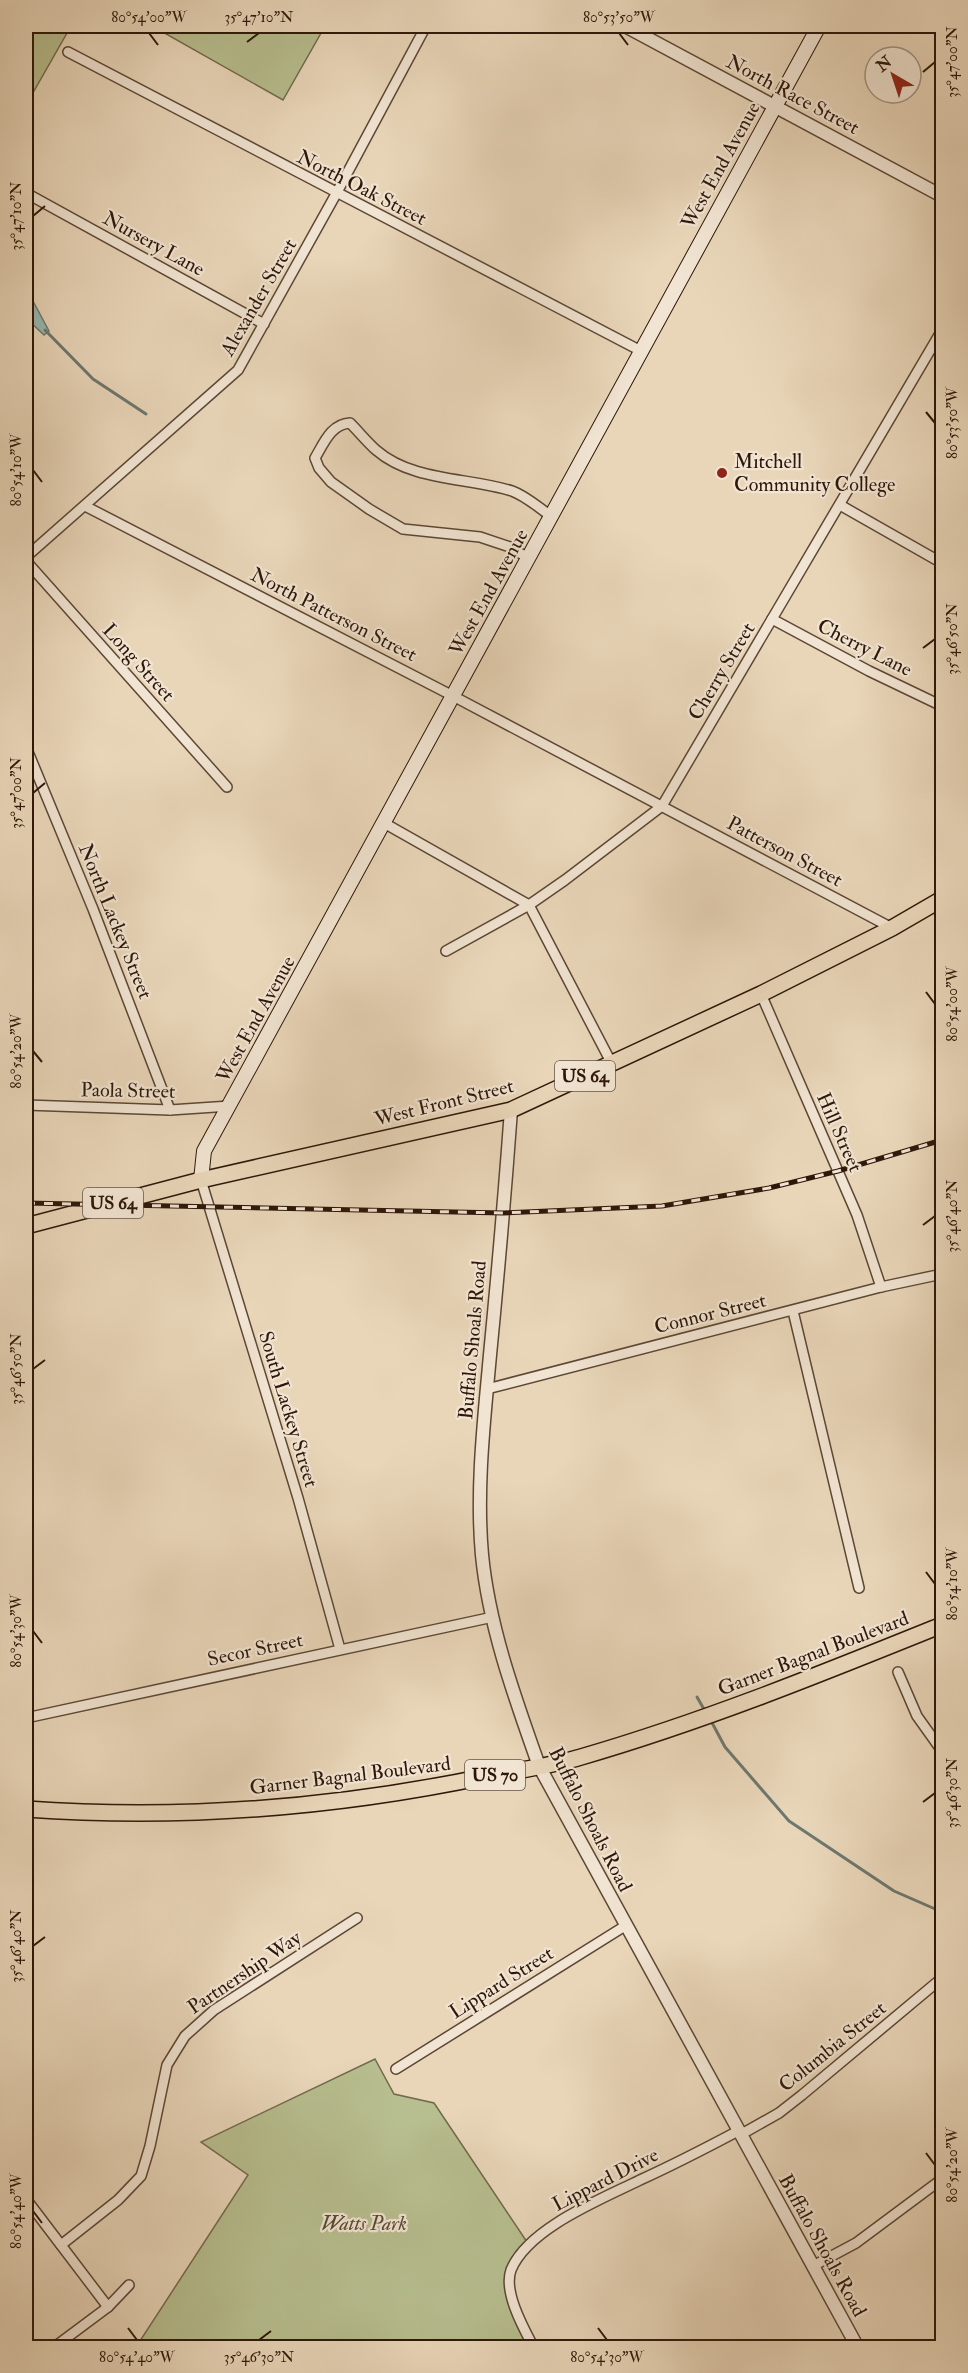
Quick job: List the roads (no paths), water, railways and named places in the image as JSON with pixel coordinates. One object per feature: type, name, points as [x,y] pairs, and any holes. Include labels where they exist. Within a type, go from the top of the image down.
[{"type":"main road","name":"West End Avenue","points":[[201,1180],[204,1151],[819,26]]},
{"type":"main road","name":"West Front Street","points":[[26,1226],[201,1180],[512,1110],[761,994],[892,928],[942,899]]},
{"type":"main road","name":"Garner Bagnal Boulevard","points":[[26,1809],[102,1814],[191,1813],[280,1808],[433,1788],[579,1758],[703,1719],[942,1625]]},
{"type":"street","name":"Alexander Street","points":[[26,559],[238,370],[426,26]]},
{"type":"street","name":"North Race Street","points":[[625,26],[942,196]]},
{"type":"street","name":"North Oak Street","points":[[68,52],[336,194],[641,351]]},
{"type":"street","name":"Nursery Lane","points":[[26,193],[264,324]]},
{"type":"street","name":"Cherry Street","points":[[446,951],[529,905],[662,806],[942,330]]},
{"type":"street","points":[[528,558],[510,548],[480,537],[403,529],[369,509],[331,482],[319,468],[315,458],[333,429],[341,424],[350,423],[377,451],[396,463],[443,478],[468,480],[515,492],[551,516]]},
{"type":"street","points":[[840,505],[942,563]]},
{"type":"street","name":"North Patterson Street","points":[[86,506],[662,806]]},
{"type":"street","name":"Long Street","points":[[26,559],[227,787]]},
{"type":"street","name":"Cherry Lane","points":[[772,619],[868,671],[942,706]]},
{"type":"street","name":"North Lackey Street","points":[[26,747],[93,909],[170,1110]]},
{"type":"street","name":"Patterson Street","points":[[662,806],[892,928]]},
{"type":"street","points":[[384,823],[529,905],[612,1064]]},
{"type":"street","name":"Hill Street","points":[[761,994],[857,1215],[881,1287]]},
{"type":"street","name":"Paola Street","points":[[26,1105],[170,1110],[230,1106]]},
{"type":"street","name":"Buffalo Shoals Road","points":[[512,1110],[487,1389],[480,1516],[482,1554],[493,1617],[517,1704],[539,1766],[858,2348]]},
{"type":"street","name":"South Lackey Street","points":[[201,1180],[298,1498],[340,1649]]},
{"type":"street","name":"Connor Street","points":[[487,1389],[881,1287],[942,1274]]},
{"type":"street","points":[[793,1311],[859,1588]]},
{"type":"street","name":"Secor Street","points":[[26,1718],[493,1617]]},
{"type":"street","points":[[898,1672],[917,1716],[942,1751]]},
{"type":"street","name":"Partnership Way","points":[[61,2245],[118,2200],[141,2176],[150,2146],[167,2065],[174,2050],[185,2036],[214,2010],[357,1918]]},
{"type":"street","name":"Lippard Street","points":[[396,2069],[625,1926]]},
{"type":"street","name":"Columbia Street","points":[[739,2133],[778,2113],[802,2095],[942,1978]]},
{"type":"street","points":[[931,1987],[942,1992]]},
{"type":"street","name":"Lippard Drive","points":[[534,2348],[521,2323],[510,2288],[510,2272],[529,2245],[570,2215],[739,2133]]},
{"type":"street","points":[[813,2266],[856,2243],[942,2179]]},
{"type":"street","points":[[26,2199],[108,2307]]},
{"type":"street","points":[[52,2348],[108,2307],[129,2285]]},
{"type":"water","points":[[26,288],[49,331],[44,335],[26,318]]},
{"type":"waterway","points":[[45,330],[93,379],[146,414]]},
{"type":"waterway","points":[[697,1697],[705,1711]]},
{"type":"waterway","points":[[710,1719],[725,1747],[789,1821],[894,1891],[942,1912]]},
{"type":"railway","points":[[26,1203],[503,1213],[662,1206],[769,1188],[838,1171],[942,1140]]},
{"type":"place","name":"Mitchell Community College","points":[[722,473]]},
{"type":"park label","name":"Watts Park","points":[[364,2223]]}]
